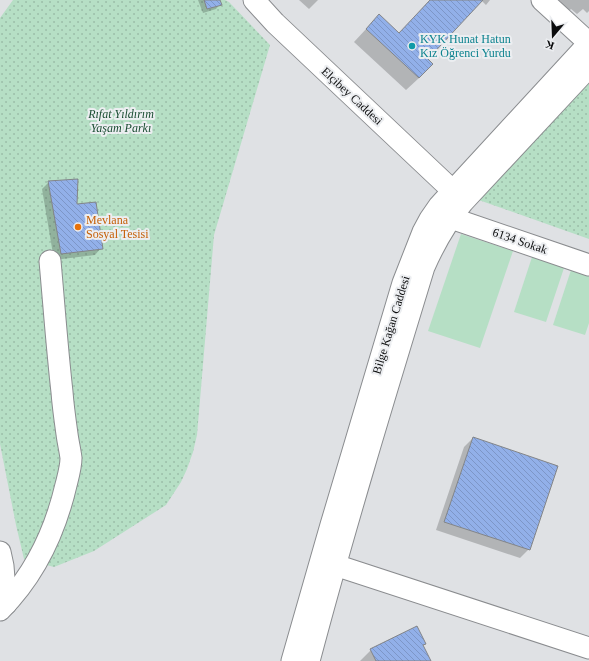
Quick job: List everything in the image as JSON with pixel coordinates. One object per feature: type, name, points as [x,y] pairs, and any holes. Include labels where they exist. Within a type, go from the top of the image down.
[{"type":"street","name":"Elçibey Caddesi","points":[[254,0],[275,23],[453,190]]},
{"type":"street","points":[[542,0],[589,43]]},
{"type":"street","name":"Bilge Kağan Caddesi","points":[[292,661],[403,283],[423,232],[439,206],[453,190],[589,43]]},
{"type":"street","name":"Bilge Kağan Caddesi","points":[[309,661],[335,565],[387,389],[424,267],[431,251],[451,218],[463,202],[589,67]]},
{"type":"street","name":"6134 Sokak","points":[[451,218],[589,265]]},
{"type":"street","points":[[3,607],[30,573],[50,536],[63,496],[71,459],[65,423],[59,368],[50,261]]},
{"type":"street","points":[[0,552],[3,566],[3,607]]},
{"type":"street","points":[[335,565],[589,648]]},
{"type":"green space","name":"Rıfat Yıldırım Yaşam Parkı","points":[[13,0],[225,0],[229,2],[270,45],[214,235],[197,435],[187,469],[181,482],[166,505],[94,551],[54,567],[24,559],[0,444],[0,18]]},
{"type":"green space","points":[[589,73],[589,239],[473,198]]},
{"type":"green space","points":[[461,234],[513,251],[480,348],[428,331]]},
{"type":"green space","points":[[532,257],[564,268],[546,322],[514,312]]},
{"type":"green space","points":[[571,270],[589,276],[589,323],[585,335],[553,325]]},
{"type":"building","points":[[204,0],[220,0],[222,5],[207,9]]},
{"type":"building","name":"KYK Hunat Hatun Kız Öğrenci Yurdu","points":[[430,0],[483,0],[428,59],[433,64],[419,78],[366,29],[379,14],[399,33]]},
{"type":"building","name":"Mevlana Sosyal Tesisi","points":[[78,179],[77,204],[96,202],[103,249],[61,254],[48,181]]},
{"type":"building","points":[[473,437],[558,466],[530,550],[444,522]]},
{"type":"building","points":[[417,626],[426,644],[423,645],[431,661],[376,661],[370,649]]},
{"type":"place","name":"KYK Hunat Hatun Kız Öğrenci Yurdu","points":[[412,46]]},
{"type":"place","name":"Mevlana Sosyal Tesisi","points":[[78,227]]}]
